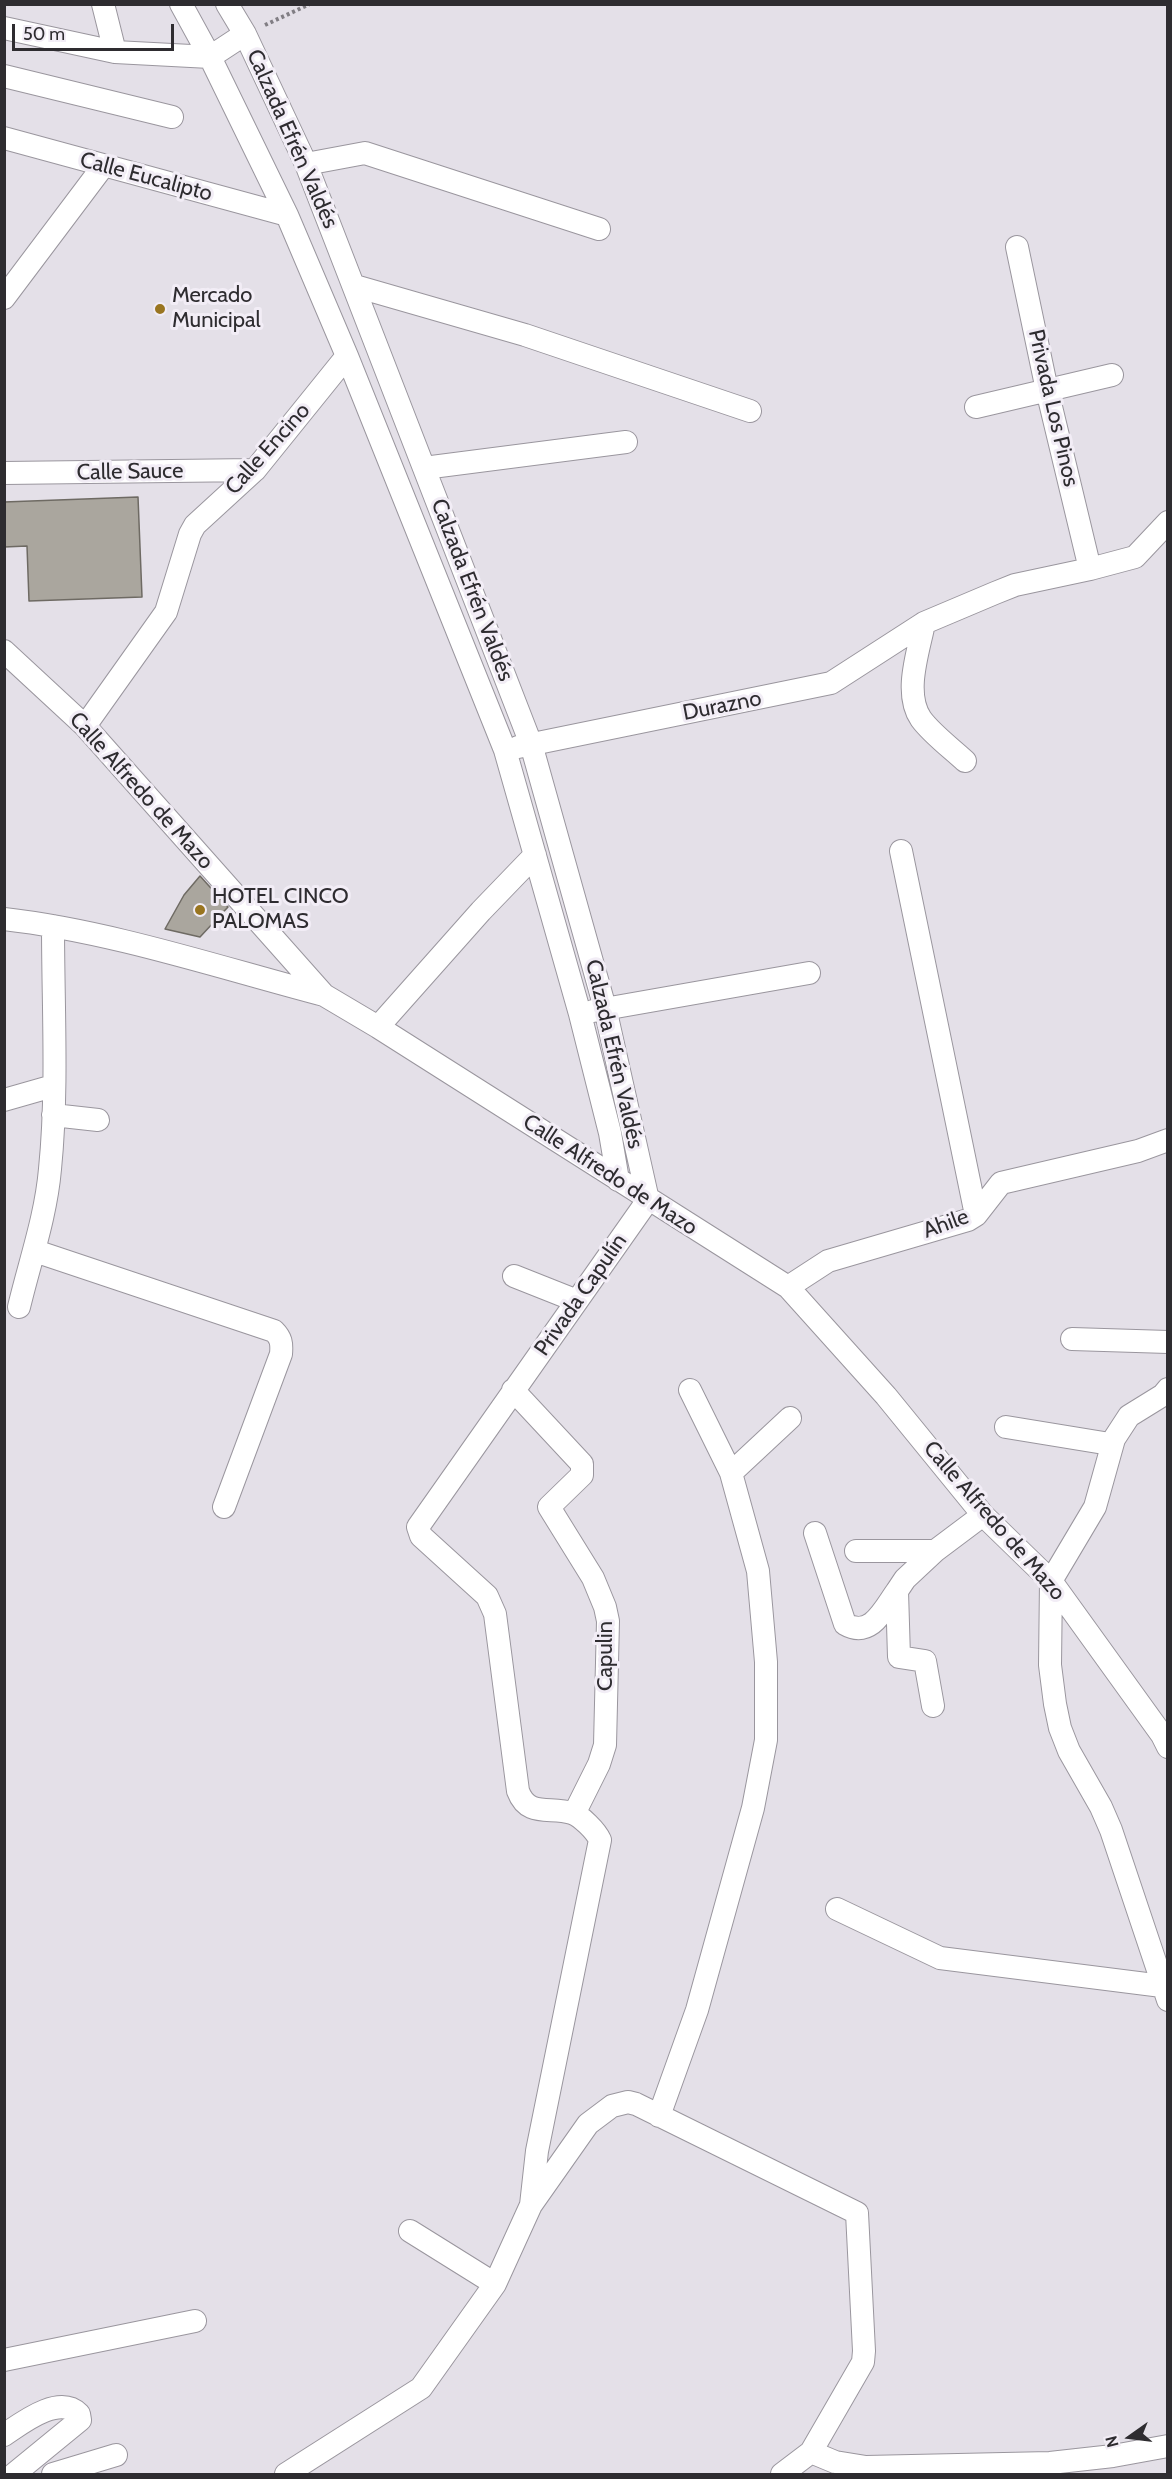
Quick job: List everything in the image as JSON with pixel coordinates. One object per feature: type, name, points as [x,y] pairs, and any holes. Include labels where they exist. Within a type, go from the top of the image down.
[{"type":"street","points":[[103,4],[115,52]]},
{"type":"street","name":"Calzada Efrén Valdés","points":[[181,4],[210,57],[287,215],[347,356],[505,750],[580,1014],[610,1133],[618,1180]]},
{"type":"street","name":"Calzada Efrén Valdés","points":[[227,4],[245,34],[306,164],[531,744],[605,1008],[648,1200]]},
{"type":"street","points":[[4,28],[115,52],[210,57],[245,34]]},
{"type":"street","points":[[4,76],[172,117]]},
{"type":"street","name":"Calle Eucalipto","points":[[4,138],[287,215]]},
{"type":"street","points":[[306,164],[364,153],[598,229]]},
{"type":"street","points":[[4,298],[104,165]]},
{"type":"street","name":"Privada Los Pinos","points":[[1017,247],[1047,390],[1090,569]]},
{"type":"street","points":[[355,286],[525,335],[750,411]]},
{"type":"street","name":"Calle Encino","points":[[85,726],[166,612],[192,529],[255,470],[347,356]]},
{"type":"street","points":[[976,407],[1112,375]]},
{"type":"street","points":[[424,468],[626,442]]},
{"type":"street","name":"Calle Sauce","points":[[4,473],[255,470]]},
{"type":"street","name":"Durazno","points":[[505,750],[825,685],[841,678],[924,623],[1015,585],[1090,569],[1137,555],[1167,522]]},
{"type":"street","points":[[421,543],[449,531]]},
{"type":"street","points":[[924,623],[913,684],[914,702],[921,718],[965,761]]},
{"type":"street","name":"Calle Alfredo de Mazo","points":[[4,651],[85,726],[324,995],[788,1287],[886,1396],[983,1515],[1051,1581],[1166,1739]]},
{"type":"street","points":[[901,850],[976,1215]]},
{"type":"street","points":[[378,1027],[481,911],[535,855]]},
{"type":"street","points":[[4,919],[53,926],[324,995]]},
{"type":"street","points":[[19,1307],[16,1276],[35,1251],[44,1212],[50,1169],[53,1115],[53,926]]},
{"type":"street","points":[[580,1014],[808,973]]},
{"type":"street","points":[[4,1100],[53,1086]]},
{"type":"street","points":[[53,1115],[98,1120]]},
{"type":"street","name":"Ahile","points":[[788,1287],[828,1261],[968,1220],[976,1215],[1001,1182],[1138,1151],[1167,1140]]},
{"type":"street","name":"Privada Capulín","points":[[574,1814],[533,1808],[523,1802],[518,1791],[492,1605],[487,1596],[421,1536],[418,1530],[419,1523],[648,1200]]},
{"type":"street","points":[[35,1251],[274,1330],[278,1335],[281,1340],[281,1353],[224,1507]]},
{"type":"street","points":[[514,1276],[577,1301]]},
{"type":"street","points":[[1072,1340],[1167,1342]]},
{"type":"street","points":[[837,1909],[940,1958],[1165,1993],[1111,1830],[1101,1807],[1069,1751],[1060,1728],[1050,1665],[1051,1581],[1095,1507],[1110,1444],[1129,1416],[1159,1397],[1167,1389]]},
{"type":"street","name":"Capulin","points":[[513,1390],[583,1467],[582,1475],[549,1507],[593,1578],[608,1621],[605,1745],[599,1764],[574,1814]]},
{"type":"street","points":[[659,2116],[697,2010],[753,1808],[766,1740],[766,1662],[758,1571],[731,1473],[690,1390]]},
{"type":"street","points":[[731,1473],[790,1418]]},
{"type":"street","points":[[1006,1428],[1110,1444]]},
{"type":"street","points":[[815,1533],[845,1624],[857,1630],[868,1627],[905,1579],[935,1551],[983,1515]]},
{"type":"street","points":[[856,1551],[935,1551]]},
{"type":"street","points":[[897,1591],[899,1657],[925,1661],[933,1706]]},
{"type":"street","points":[[531,2205],[537,2151],[600,1848],[598,1836],[574,1814]]},
{"type":"street","points":[[286,2475],[421,2388],[495,2284],[531,2205],[588,2124],[612,2106],[628,2102],[856,2213],[864,2357],[858,2373],[811,2452],[782,2475]]},
{"type":"street","points":[[410,2231],[495,2284]]},
{"type":"street","points":[[4,2360],[195,2321]]},
{"type":"street","points":[[4,2435],[47,2409],[73,2409],[79,2414],[80,2420],[14,2475]]},
{"type":"street","points":[[811,2452],[835,2462],[867,2467],[1050,2463],[1113,2456],[1167,2446]]},
{"type":"street","points":[[53,2475],[117,2455]]},
{"type":"path","points":[[245,34],[309,4]]},
{"type":"building","points":[[138,497],[142,597],[29,601],[27,546],[4,547],[4,502]]},
{"type":"building","name":"HOTEL CINCO PALOMAS","points":[[200,876],[228,907],[200,937],[165,929],[184,895]]},
{"type":"place","name":"Mercado Municipal","points":[[160,309]]},
{"type":"place","name":"HOTEL CINCO PALOMAS","points":[[200,910]]}]
